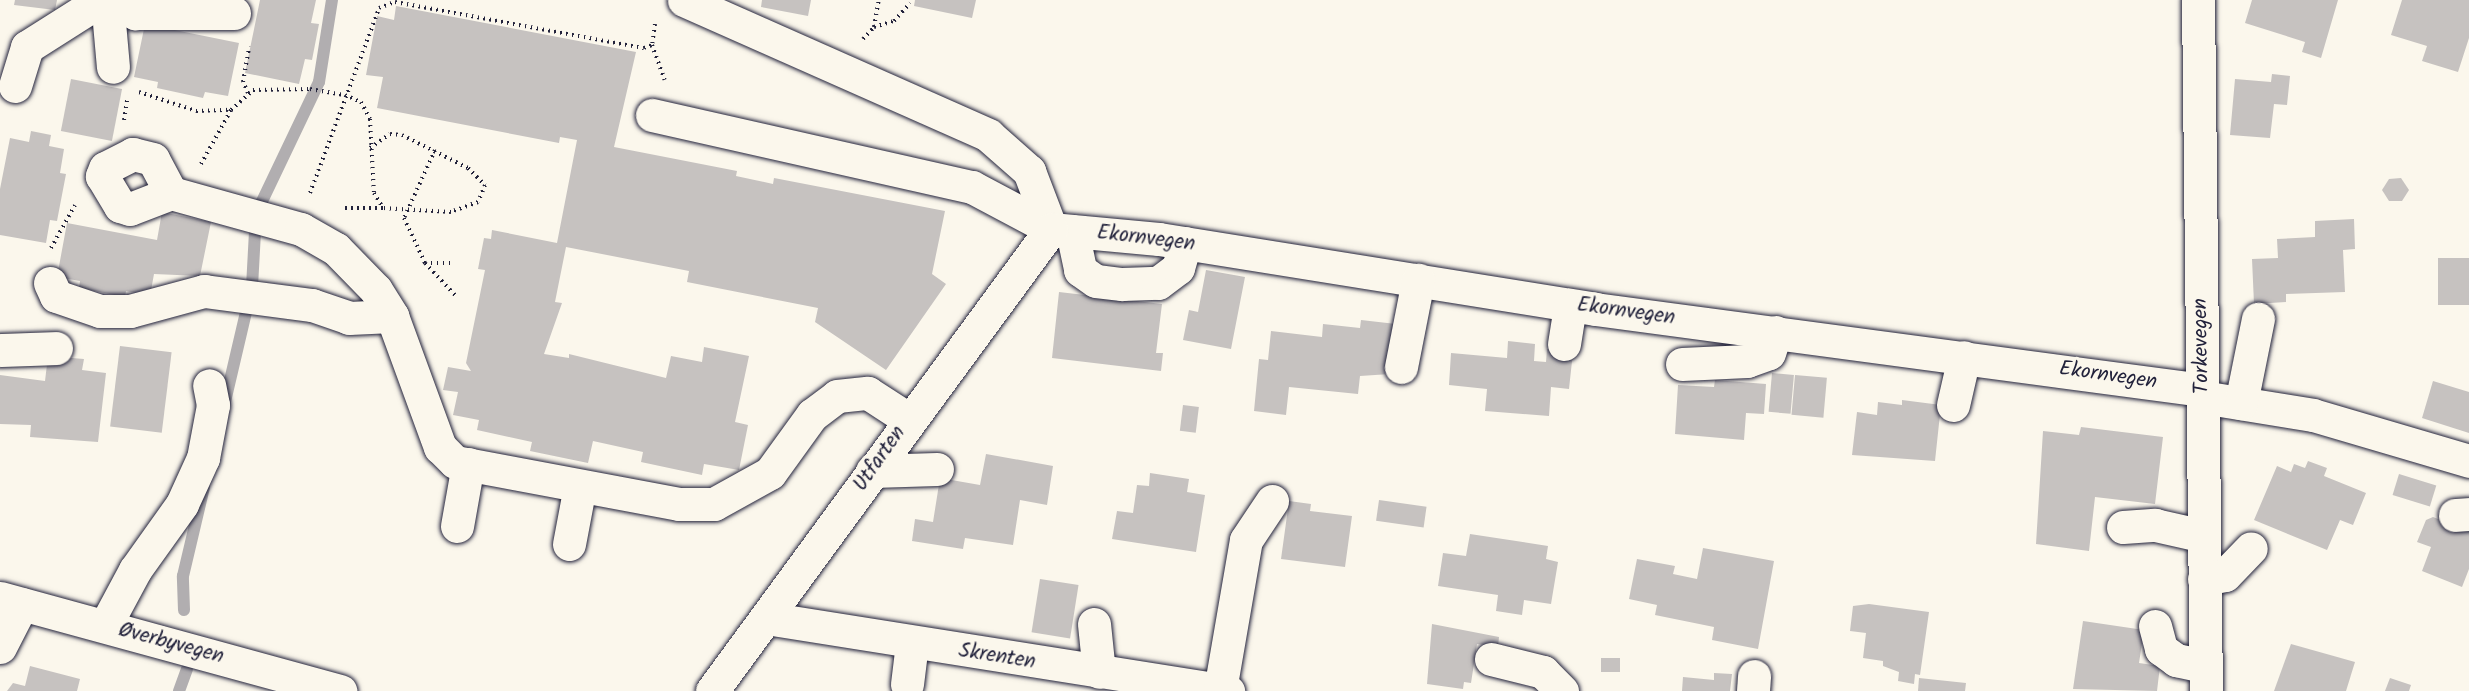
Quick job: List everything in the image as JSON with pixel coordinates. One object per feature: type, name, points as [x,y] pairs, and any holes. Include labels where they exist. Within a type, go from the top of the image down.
[{"type":"street","points":[[15,86],[27,47],[101,0]]},
{"type":"street","points":[[107,0],[113,68]]},
{"type":"street","points":[[113,0],[135,13],[243,26]]},
{"type":"street","points":[[684,0],[855,73],[988,135],[1029,171],[1080,270],[1096,281],[1122,284],[1158,283],[1178,268],[1185,243]]},
{"type":"street","name":"Torkevegen","points":[[2198,0],[2206,678]]},
{"type":"street","points":[[652,115],[972,187],[1061,230]]},
{"type":"street","points":[[188,197],[153,159],[124,156],[113,159],[102,176],[113,201],[130,209],[188,197],[299,229],[344,257],[392,316],[440,447],[446,456],[468,464],[679,504],[714,504],[770,473],[812,415],[837,396],[868,393],[908,419]]},
{"type":"street","name":"Ekornvegen","points":[[1061,230],[1185,243],[1570,305],[1964,357],[2202,393],[2241,403],[2313,415],[2469,461]]},
{"type":"street","name":"Utfarten","points":[[712,691],[908,419],[1061,230]]},
{"type":"street","points":[[1401,367],[1418,280]]},
{"type":"street","points":[[50,283],[56,296],[100,311],[130,311],[204,291],[254,295],[349,318],[392,316]]},
{"type":"street","points":[[1564,344],[1570,305]]},
{"type":"street","points":[[2241,403],[2258,319]]},
{"type":"street","points":[[1682,364],[1747,361],[1769,353],[1776,332]]},
{"type":"street","points":[[0,350],[56,348]]},
{"type":"street","points":[[1953,405],[1964,357]]},
{"type":"street","points":[[105,626],[182,504],[203,458],[213,405],[209,386]]},
{"type":"street","points":[[457,526],[468,464]]},
{"type":"street","points":[[872,471],[937,469]]},
{"type":"street","points":[[569,544],[580,486]]},
{"type":"street","points":[[1224,690],[1246,540],[1272,501]]},
{"type":"street","points":[[2123,527],[2156,525],[2204,536]]},
{"type":"street","points":[[2204,579],[2225,575],[2251,548]]},
{"type":"street","points":[[0,647],[11,601]]},
{"type":"street","name":"Øverbyvegen","points":[[11,601],[341,691]]},
{"type":"street","name":"Skrenten","points":[[766,618],[1095,678],[1224,690]]},
{"type":"street","points":[[1094,624],[1095,678]]},
{"type":"street","points":[[2155,626],[2160,650],[2206,678]]},
{"type":"street","points":[[907,684],[912,643]]},
{"type":"street","points":[[1491,659],[1543,672],[1562,691]]},
{"type":"path","points":[[855,73],[859,43],[874,27],[879,0]]},
{"type":"path","points":[[299,229],[324,145],[345,95],[354,86],[370,24],[379,8],[395,2],[644,48],[652,45],[655,25]]},
{"type":"path","points":[[874,27],[888,24],[910,3]]},
{"type":"path","points":[[243,26],[243,82],[248,93]]},
{"type":"path","points":[[188,197],[231,110],[248,93],[310,89],[345,95],[360,102],[370,119],[374,193],[383,208]]},
{"type":"path","points":[[124,156],[128,97],[138,92],[175,106],[231,110]]},
{"type":"path","points":[[299,229],[327,210],[383,208],[451,212],[478,202],[484,193],[478,175],[435,150],[390,134],[370,149]]},
{"type":"path","points":[[435,150],[405,210],[408,231],[425,263],[456,296]]},
{"type":"path","points":[[51,246],[54,235]]},
{"type":"path","points":[[425,263],[454,263]]},
{"type":"building","points":[[15,0],[57,0],[55,10],[14,5]]},
{"type":"building","points":[[260,0],[316,0],[311,23],[319,24],[312,60],[305,59],[299,84],[245,73]]},
{"type":"building","points":[[762,0],[811,0],[808,16],[761,7]]},
{"type":"building","points":[[915,0],[976,0],[972,18],[914,6]]},
{"type":"building","points":[[2252,0],[2338,0],[2321,58],[2302,52],[2305,42],[2245,23]]},
{"type":"building","points":[[2402,0],[2469,0],[2469,38],[2458,72],[2422,61],[2427,46],[2391,35]]},
{"type":"building","points":[[396,6],[636,52],[614,147],[737,171],[736,176],[773,184],[774,178],[945,211],[932,274],[946,284],[886,370],[815,322],[818,308],[687,282],[689,271],[566,247],[555,302],[562,303],[544,354],[569,358],[569,354],[666,378],[671,356],[702,362],[704,347],[749,356],[735,422],[748,425],[739,470],[704,464],[702,475],[641,462],[643,452],[593,441],[588,463],[530,451],[532,442],[477,430],[479,420],[453,415],[458,392],[443,390],[448,367],[471,371],[466,363],[485,270],[478,269],[484,238],[491,239],[492,230],[557,243],[577,140],[560,137],[559,143],[377,108],[383,77],[366,75],[377,16],[394,20]]},
{"type":"building","points":[[145,24],[239,43],[228,96],[205,92],[203,98],[157,88],[158,82],[134,77]]},
{"type":"building","points":[[2272,74],[2290,76],[2287,105],[2274,104],[2270,138],[2230,135],[2235,79],[2271,82]]},
{"type":"building","points":[[71,79],[122,89],[112,141],[61,131]]},
{"type":"building","points":[[31,131],[51,135],[49,146],[64,149],[60,173],[66,174],[57,221],[50,220],[46,243],[0,235],[0,189],[10,138],[29,142]]},
{"type":"building","points":[[2401,178],[2409,190],[2402,201],[2389,201],[2382,190],[2389,179]]},
{"type":"building","points":[[162,212],[211,222],[200,276],[154,274],[150,296],[126,291],[125,297],[79,288],[80,281],[57,277],[67,223],[157,240]]},
{"type":"building","points":[[2354,219],[2355,249],[2343,250],[2345,292],[2286,294],[2286,302],[2254,304],[2252,259],[2278,258],[2277,239],[2315,237],[2315,221]]},
{"type":"building","points":[[2438,258],[2469,258],[2469,305],[2438,305]]},
{"type":"building","points":[[1206,270],[1245,277],[1231,349],[1183,340],[1189,310],[1198,312]]},
{"type":"building","points":[[1059,292],[1162,304],[1156,353],[1163,353],[1161,371],[1052,358]]},
{"type":"building","points":[[1361,320],[1396,324],[1390,374],[1360,376],[1358,394],[1289,387],[1286,415],[1254,411],[1259,359],[1268,360],[1271,331],[1322,337],[1323,324],[1360,328]]},
{"type":"building","points":[[1508,341],[1535,344],[1534,361],[1546,362],[1547,349],[1573,352],[1569,389],[1551,387],[1549,416],[1485,411],[1487,389],[1449,385],[1451,353],[1507,358]]},
{"type":"building","points":[[120,346],[172,352],[162,433],[110,426]]},
{"type":"building","points":[[48,356],[84,359],[82,370],[106,373],[98,442],[30,437],[31,425],[0,424],[0,375],[45,381]]},
{"type":"building","points":[[1772,373],[1794,375],[1791,414],[1769,412]]},
{"type":"building","points":[[1795,375],[1827,378],[1823,418],[1792,415]]},
{"type":"building","points":[[1715,380],[1766,384],[1764,414],[1746,413],[1744,440],[1675,434],[1678,385],[1714,387]]},
{"type":"building","points":[[2433,381],[2469,392],[2469,433],[2422,418]]},
{"type":"building","points":[[1902,400],[1941,405],[1935,461],[1852,455],[1857,412],[1877,415],[1878,402],[1902,405]]},
{"type":"building","points":[[1183,405],[1199,407],[1196,433],[1180,431]]},
{"type":"building","points":[[2081,427],[2163,437],[2155,504],[2095,497],[2089,551],[2036,544],[2043,431],[2079,435]]},
{"type":"building","points":[[986,454],[1053,466],[1047,505],[1020,500],[1013,545],[965,538],[963,549],[912,541],[915,519],[933,522],[940,478],[980,485]]},
{"type":"building","points":[[2308,461],[2327,468],[2324,476],[2366,493],[2353,525],[2340,520],[2327,550],[2254,520],[2277,466],[2291,472],[2294,464],[2305,468]]},
{"type":"building","points":[[1150,473],[1189,479],[1187,492],[1205,495],[1196,552],[1112,539],[1117,511],[1133,513],[1137,485],[1149,486]]},
{"type":"building","points":[[2399,474],[2436,485],[2430,506],[2393,495]]},
{"type":"building","points":[[1379,500],[1427,507],[1424,527],[1376,521]]},
{"type":"building","points":[[1289,501],[1311,504],[1310,511],[1352,516],[1345,567],[1281,559]]},
{"type":"building","points":[[2433,517],[2469,531],[2469,569],[2462,587],[2422,571],[2431,547],[2417,542],[2426,520]]},
{"type":"building","points":[[1470,534],[1548,546],[1546,559],[1558,562],[1551,604],[1524,600],[1522,615],[1496,611],[1498,595],[1438,586],[1443,553],[1466,556]]},
{"type":"building","points":[[1703,548],[1774,561],[1758,649],[1712,640],[1714,627],[1655,615],[1657,605],[1629,599],[1637,559],[1675,566],[1673,574],[1697,579]]},
{"type":"building","points":[[1040,579],[1079,585],[1070,638],[1032,632]]},
{"type":"building","points":[[1869,604],[1929,612],[1920,675],[1915,674],[1914,684],[1898,681],[1899,672],[1883,666],[1883,661],[1863,658],[1866,633],[1850,631],[1853,606]]},
{"type":"building","points":[[2083,621],[2144,630],[2139,663],[2160,666],[2157,691],[2073,689]]},
{"type":"building","points":[[1432,624],[1499,637],[1498,647],[1477,644],[1471,683],[1464,682],[1463,689],[1427,684]]},
{"type":"building","points":[[2291,644],[2355,662],[2346,691],[2274,691]]},
{"type":"building","points":[[1601,658],[1620,658],[1620,672],[1601,672]]},
{"type":"building","points":[[30,666],[80,679],[77,691],[7,691],[13,683],[25,686]]},
{"type":"building","points":[[1714,673],[1732,674],[1730,691],[1682,691],[1683,677],[1714,680]]},
{"type":"building","points":[[1919,678],[1966,683],[1965,691],[1918,691]]},
{"type":"building","points":[[2390,678],[2411,685],[2409,691],[2385,691]]},
{"type":"waterway","points":[[224,406],[252,287],[256,214],[319,82],[332,0]]},
{"type":"waterway","points":[[184,610],[183,576],[204,487]]},
{"type":"waterway","points":[[179,691],[187,669]]}]
